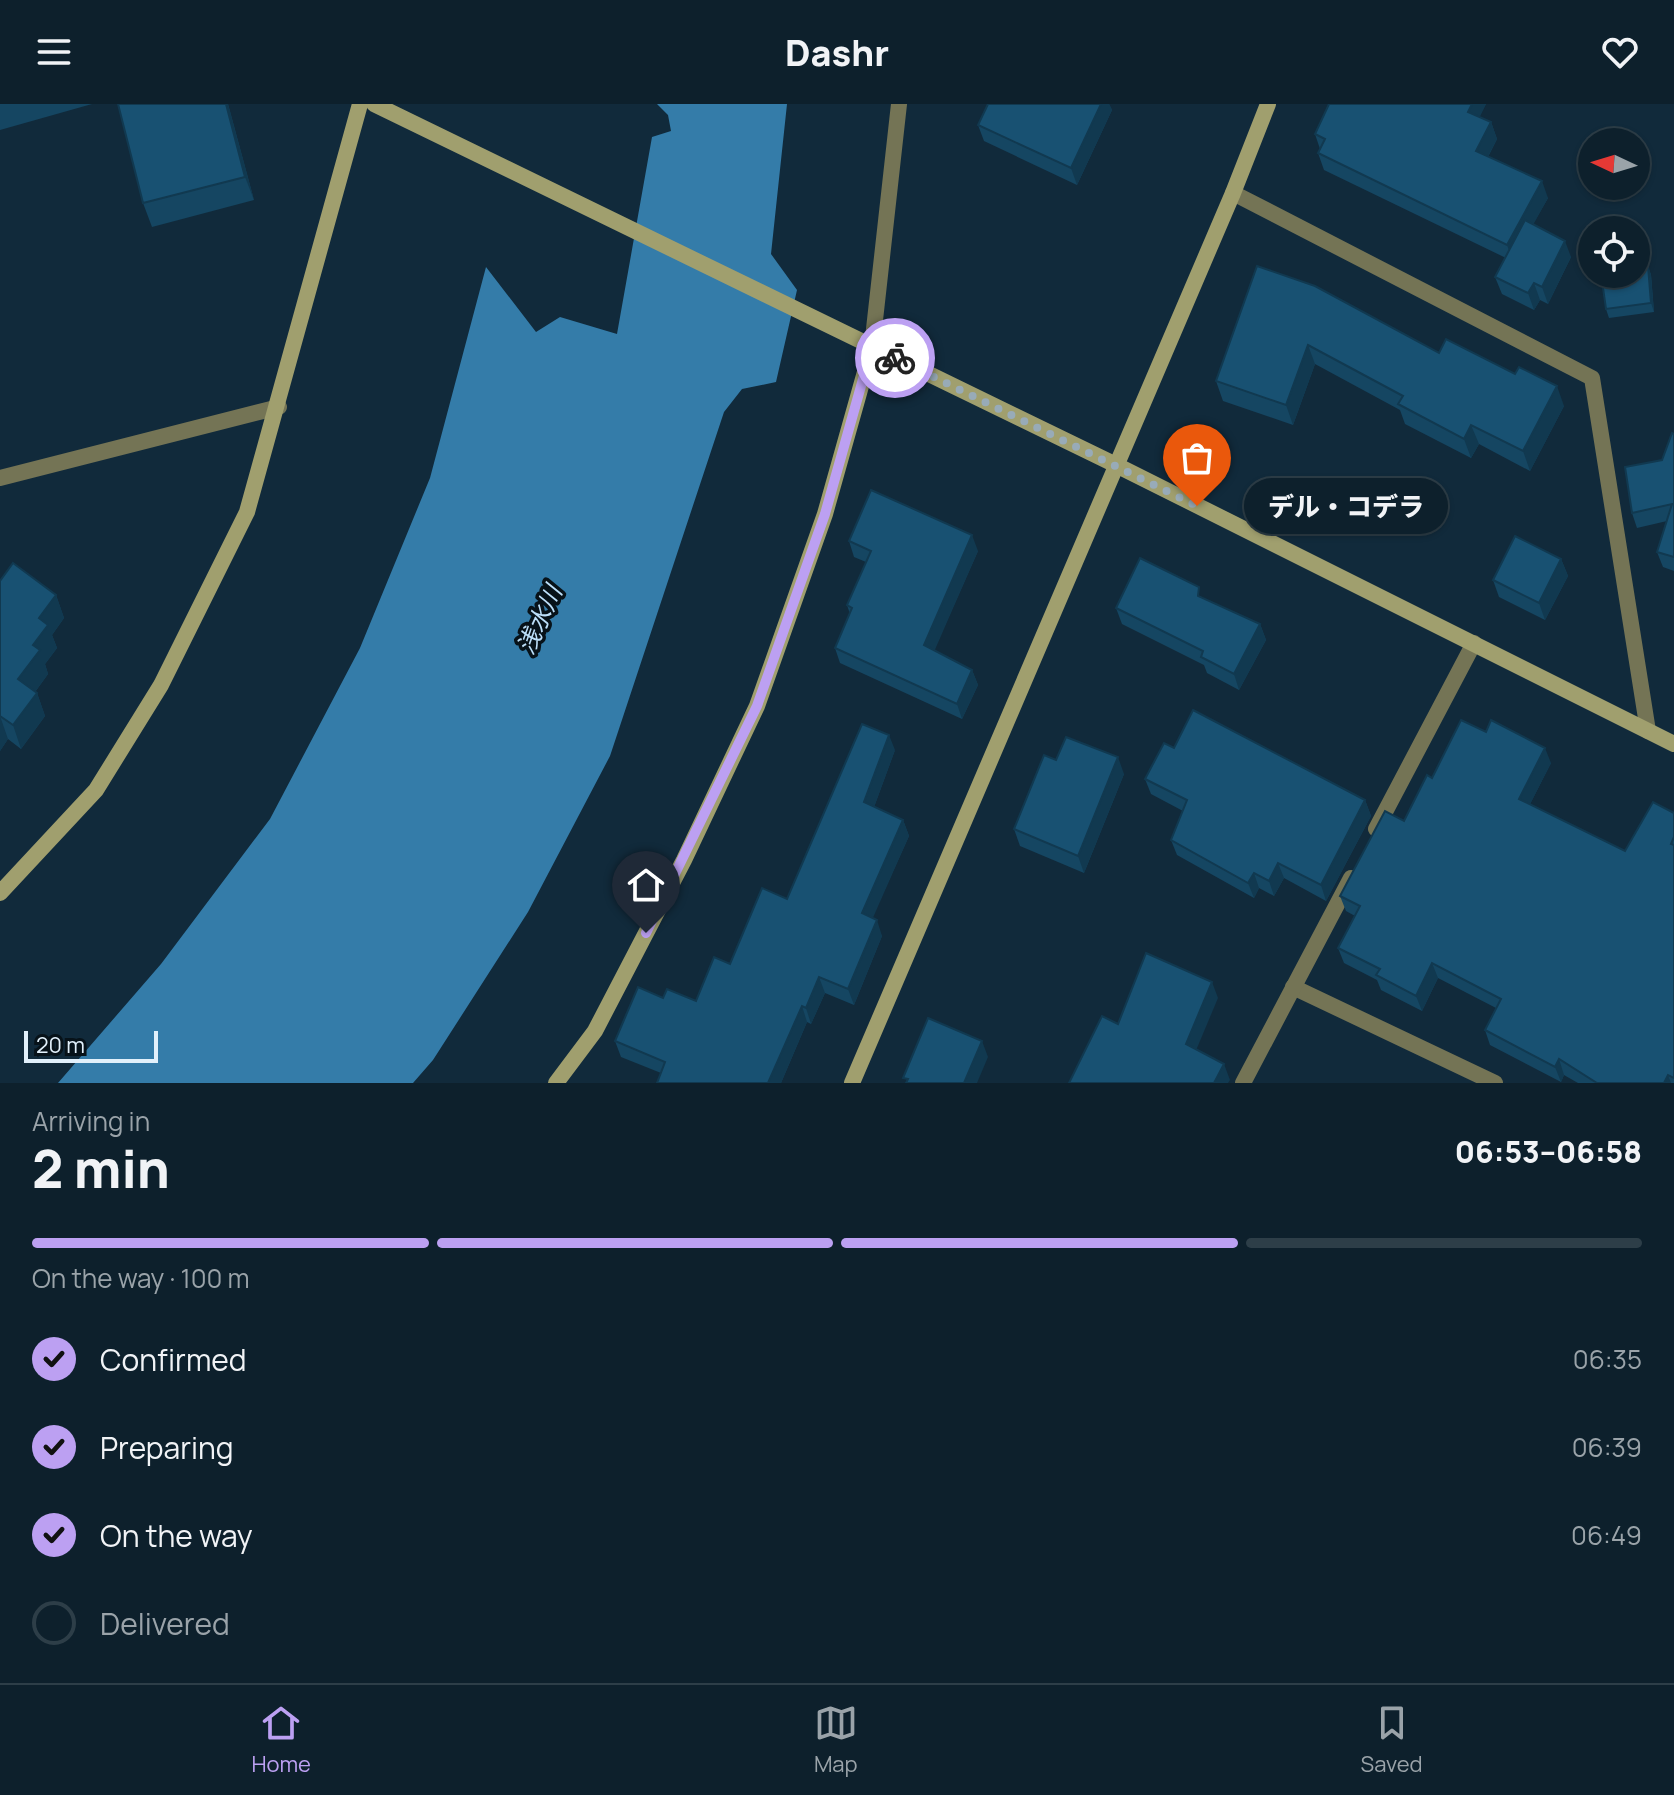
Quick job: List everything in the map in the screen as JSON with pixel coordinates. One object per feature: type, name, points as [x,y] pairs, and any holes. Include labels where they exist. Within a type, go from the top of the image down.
[{"type":"street","points":[[0,893],[96,790],[161,685],[247,512],[279,407],[360,104]]},
{"type":"street","points":[[374,104],[1114,464],[1674,744]]},
{"type":"street","points":[[556,1083],[595,1031],[684,860],[757,706],[825,514],[872,347],[899,104]]},
{"type":"street","points":[[852,1083],[1114,464],[1233,193],[1268,104]]},
{"type":"street","points":[[1233,193],[1592,378],[1648,731]]},
{"type":"street","points":[[0,478],[279,407]]},
{"type":"street","points":[[1243,1083],[1474,643]]},
{"type":"street","points":[[1293,987],[1495,1083]]},
{"type":"water","name":"浅水川","points":[[657,104],[787,104],[771,254],[797,290],[776,382],[742,389],[724,412],[610,756],[528,912],[433,1060],[413,1083],[58,1083],[161,964],[270,819],[360,648],[430,478],[486,267],[536,332],[560,317],[617,334],[652,137],[671,131],[668,115]]},
{"type":"building","points":[[118,104],[226,104],[245,177],[143,203]]},
{"type":"building","points":[[988,104],[1101,104],[1071,168],[978,125]]},
{"type":"building","points":[[1329,104],[1472,104],[1468,112],[1491,122],[1476,151],[1542,181],[1507,245],[1318,153],[1325,139],[1315,134]]},
{"type":"building","points":[[1525,220],[1565,241],[1542,287],[1534,283],[1528,293],[1495,277]]},
{"type":"building","points":[[1257,266],[1315,286],[1439,353],[1446,339],[1515,374],[1519,367],[1557,386],[1523,451],[1471,425],[1464,439],[1398,404],[1403,396],[1308,345],[1286,405],[1216,381]]},
{"type":"building","points":[[1603,288],[1650,288],[1651,303],[1606,309]]},
{"type":"building","points":[[1672,433],[1674,557],[1657,552],[1672,504],[1632,513],[1625,467],[1662,460]]},
{"type":"building","points":[[871,490],[972,535],[924,645],[972,670],[957,704],[835,648],[852,608],[847,605],[871,551],[849,541]]},
{"type":"building","points":[[1515,536],[1561,559],[1539,603],[1493,580]]},
{"type":"building","points":[[1140,558],[1199,587],[1198,596],[1260,624],[1234,674],[1201,657],[1203,651],[1116,608]]},
{"type":"building","points":[[13,563],[56,595],[39,618],[48,625],[33,645],[40,650],[18,679],[37,693],[13,725],[0,716],[0,581]]},
{"type":"building","points":[[1193,710],[1365,800],[1321,885],[1278,863],[1269,881],[1254,873],[1248,883],[1171,840],[1187,800],[1145,779],[1164,743],[1174,748]]},
{"type":"building","points":[[1461,720],[1486,732],[1491,720],[1545,748],[1519,799],[1625,851],[1653,802],[1674,813],[1671,844],[1674,845],[1674,1078],[1668,1075],[1664,1083],[1597,1083],[1559,1059],[1555,1067],[1485,1030],[1501,999],[1432,963],[1416,996],[1376,975],[1380,969],[1338,948],[1360,906],[1340,896],[1385,811],[1404,821],[1427,775],[1432,778]]},
{"type":"building","points":[[862,724],[889,735],[864,802],[903,820],[862,913],[877,920],[848,989],[819,977],[806,1008],[802,1006],[768,1083],[657,1083],[665,1062],[615,1041],[638,987],[663,998],[667,989],[696,1001],[714,957],[730,964],[762,888],[787,899]]},
{"type":"building","points":[[1066,737],[1118,757],[1078,856],[1014,829],[1044,755],[1056,760]]},
{"type":"building","points":[[1146,953],[1212,982],[1186,1044],[1224,1064],[1214,1083],[1069,1083],[1102,1016],[1118,1024]]},
{"type":"building","points":[[928,1018],[982,1041],[964,1083],[906,1083],[908,1079],[903,1078]]},
{"type":"way so far","points":[[895,358],[1197,506]]},
{"type":"place","name":"デル・コデラ","points":[[1197,506]]},
{"type":"route","points":[[646,933],[757,706],[825,514],[872,347],[895,358]]}]
